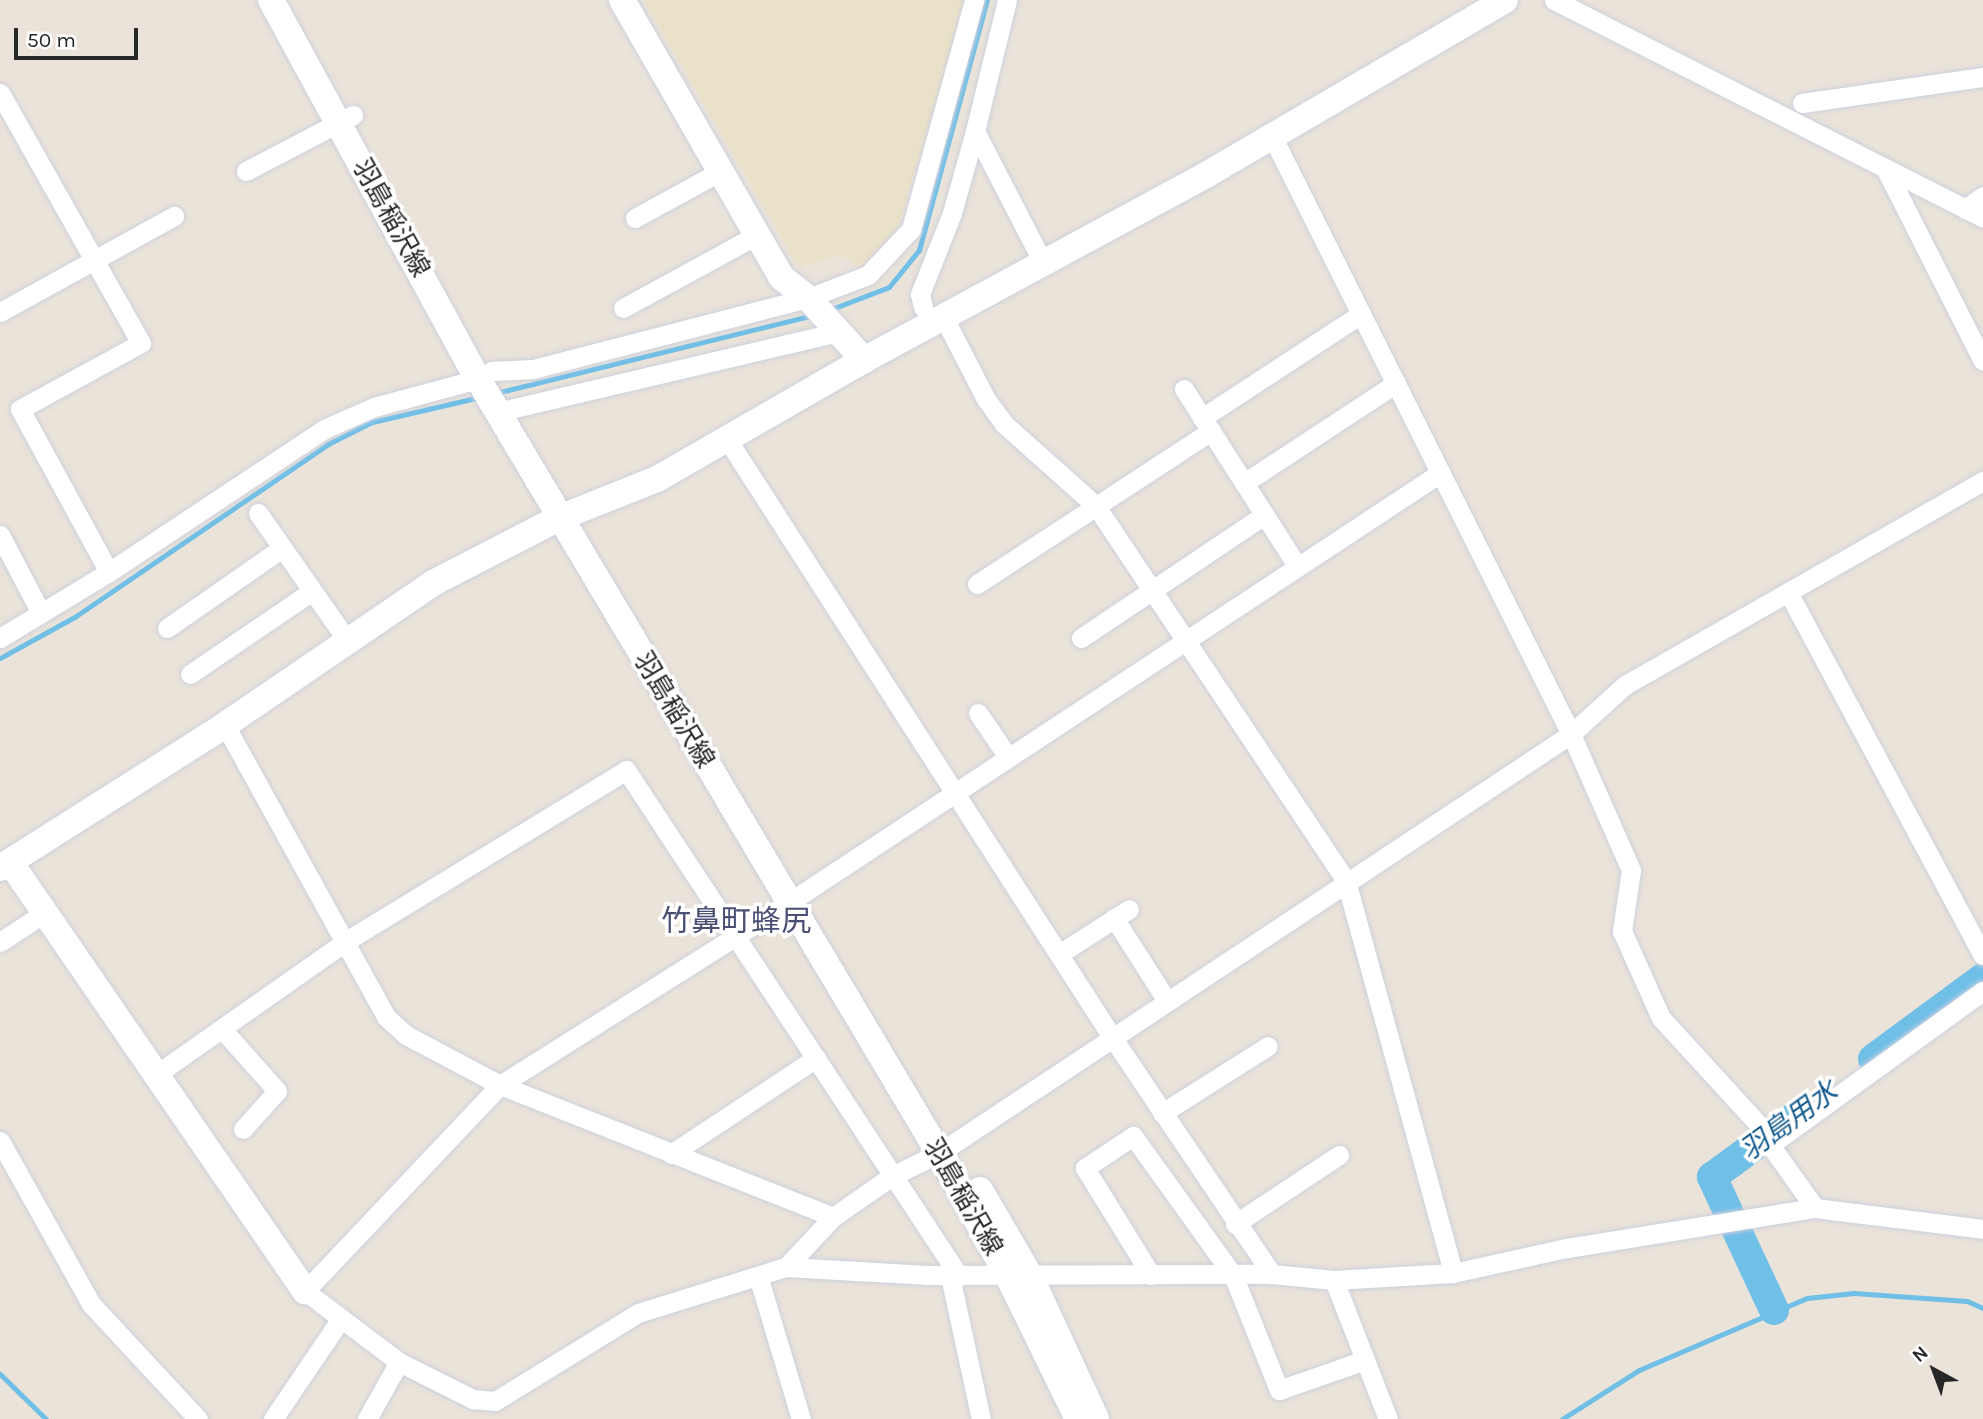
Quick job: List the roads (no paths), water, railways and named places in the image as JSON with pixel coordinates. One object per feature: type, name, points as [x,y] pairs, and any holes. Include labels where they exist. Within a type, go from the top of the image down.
[{"type":"street","name":"羽島稲沢線","points":[[271,0],[346,118]]},
{"type":"street","name":"羽島稲沢線","points":[[290,0],[346,118],[495,392],[946,1148],[1096,1419]]},
{"type":"street","points":[[622,0],[755,236],[781,277],[822,314],[864,360]]},
{"type":"street","points":[[0,638],[109,572],[324,429],[374,407],[495,392],[822,314],[868,275],[911,229],[974,0]]},
{"type":"street","points":[[1007,0],[952,214],[920,294],[1004,424],[1096,506],[1346,881],[1453,1273]]},
{"type":"street","points":[[1505,0],[1272,136],[1043,263],[934,312],[864,360],[657,479],[567,515],[433,583],[225,725],[3,859],[44,913],[305,1291],[399,1362],[494,1410],[638,1314],[712,1287],[759,1279],[786,1267],[834,1217],[892,1176],[946,1148],[1571,734],[1625,685],[1983,481]]},
{"type":"street","points":[[1554,0],[1974,214],[1983,196]]},
{"type":"street","points":[[1802,103],[1983,77]]},
{"type":"street","points":[[0,93],[97,260],[141,343],[20,408],[109,572]]},
{"type":"street","points":[[246,171],[346,118]]},
{"type":"street","points":[[975,131],[1043,263]]},
{"type":"street","points":[[1272,136],[1571,734],[1631,870],[1622,931],[1661,1018],[1767,1139],[1815,1208]]},
{"type":"street","points":[[1885,168],[1981,354]]},
{"type":"street","points":[[635,218],[719,172]]},
{"type":"street","points":[[0,312],[174,216]]},
{"type":"street","points":[[623,308],[755,236]]},
{"type":"street","points":[[495,392],[533,369],[822,314]]},
{"type":"street","points":[[977,584],[1096,506],[1362,314]]},
{"type":"street","points":[[1244,483],[1396,383]]},
{"type":"street","points":[[1184,389],[1297,566]]},
{"type":"street","points":[[727,439],[1112,1037],[1235,1224],[1272,1274]]},
{"type":"street","points":[[305,1291],[499,1085],[795,898],[1440,472]]},
{"type":"street","points":[[258,513],[347,640]]},
{"type":"street","points":[[1082,639],[1264,515]]},
{"type":"street","points":[[0,534],[41,613]]},
{"type":"street","points":[[167,628],[282,548]]},
{"type":"street","points":[[190,674],[312,591]]},
{"type":"street","points":[[1788,592],[1983,954]]},
{"type":"street","points":[[978,713],[1008,757]]},
{"type":"street","points":[[225,725],[386,1017],[406,1035],[499,1085],[834,1217]]},
{"type":"street","points":[[154,1076],[343,943],[626,770],[816,1058],[955,1276],[981,1419]]},
{"type":"street","points":[[0,942],[44,913]]},
{"type":"street","points":[[1059,954],[1121,914],[1167,1001]]},
{"type":"street","points":[[1767,1139],[1983,991]]},
{"type":"street","points":[[222,1029],[277,1091],[243,1129]]},
{"type":"street","points":[[1162,1113],[1268,1046]]},
{"type":"street","points":[[671,1154],[816,1058]]},
{"type":"street","points":[[1151,1275],[1085,1168],[1133,1136],[1233,1275],[1279,1391],[1365,1360]]},
{"type":"street","points":[[0,1141],[92,1304],[198,1419]]},
{"type":"street","points":[[1235,1224],[1339,1155]]},
{"type":"street","points":[[786,1267],[955,1276],[1272,1274],[1334,1280],[1453,1273],[1734,1220],[1815,1208],[1983,1228]]},
{"type":"street","name":"羽島稲沢線","points":[[1019,1276],[1078,1419]]},
{"type":"street","points":[[759,1279],[801,1419]]},
{"type":"street","points":[[1334,1280],[1388,1419]]},
{"type":"street","points":[[273,1419],[341,1320]]},
{"type":"street","points":[[366,1419],[399,1362]]},
{"type":"waterway","points":[[829,310],[889,287],[919,250],[987,0]]},
{"type":"waterway","points":[[496,393],[813,315]]},
{"type":"waterway","points":[[0,658],[76,616],[328,444],[372,422],[480,397]]},
{"type":"waterway","name":"羽島用水","points":[[1873,1059],[1983,978]]},
{"type":"waterway","name":"羽島用水","points":[[1774,1310],[1712,1177],[1791,1119]]},
{"type":"waterway","points":[[1562,1419],[1639,1370],[1807,1298],[1854,1293],[1967,1301],[1983,1308]]},
{"type":"waterway","points":[[0,1374],[46,1419]]},
{"type":"district","name":"竹鼻町蜂尻","points":[[736,921]]}]
